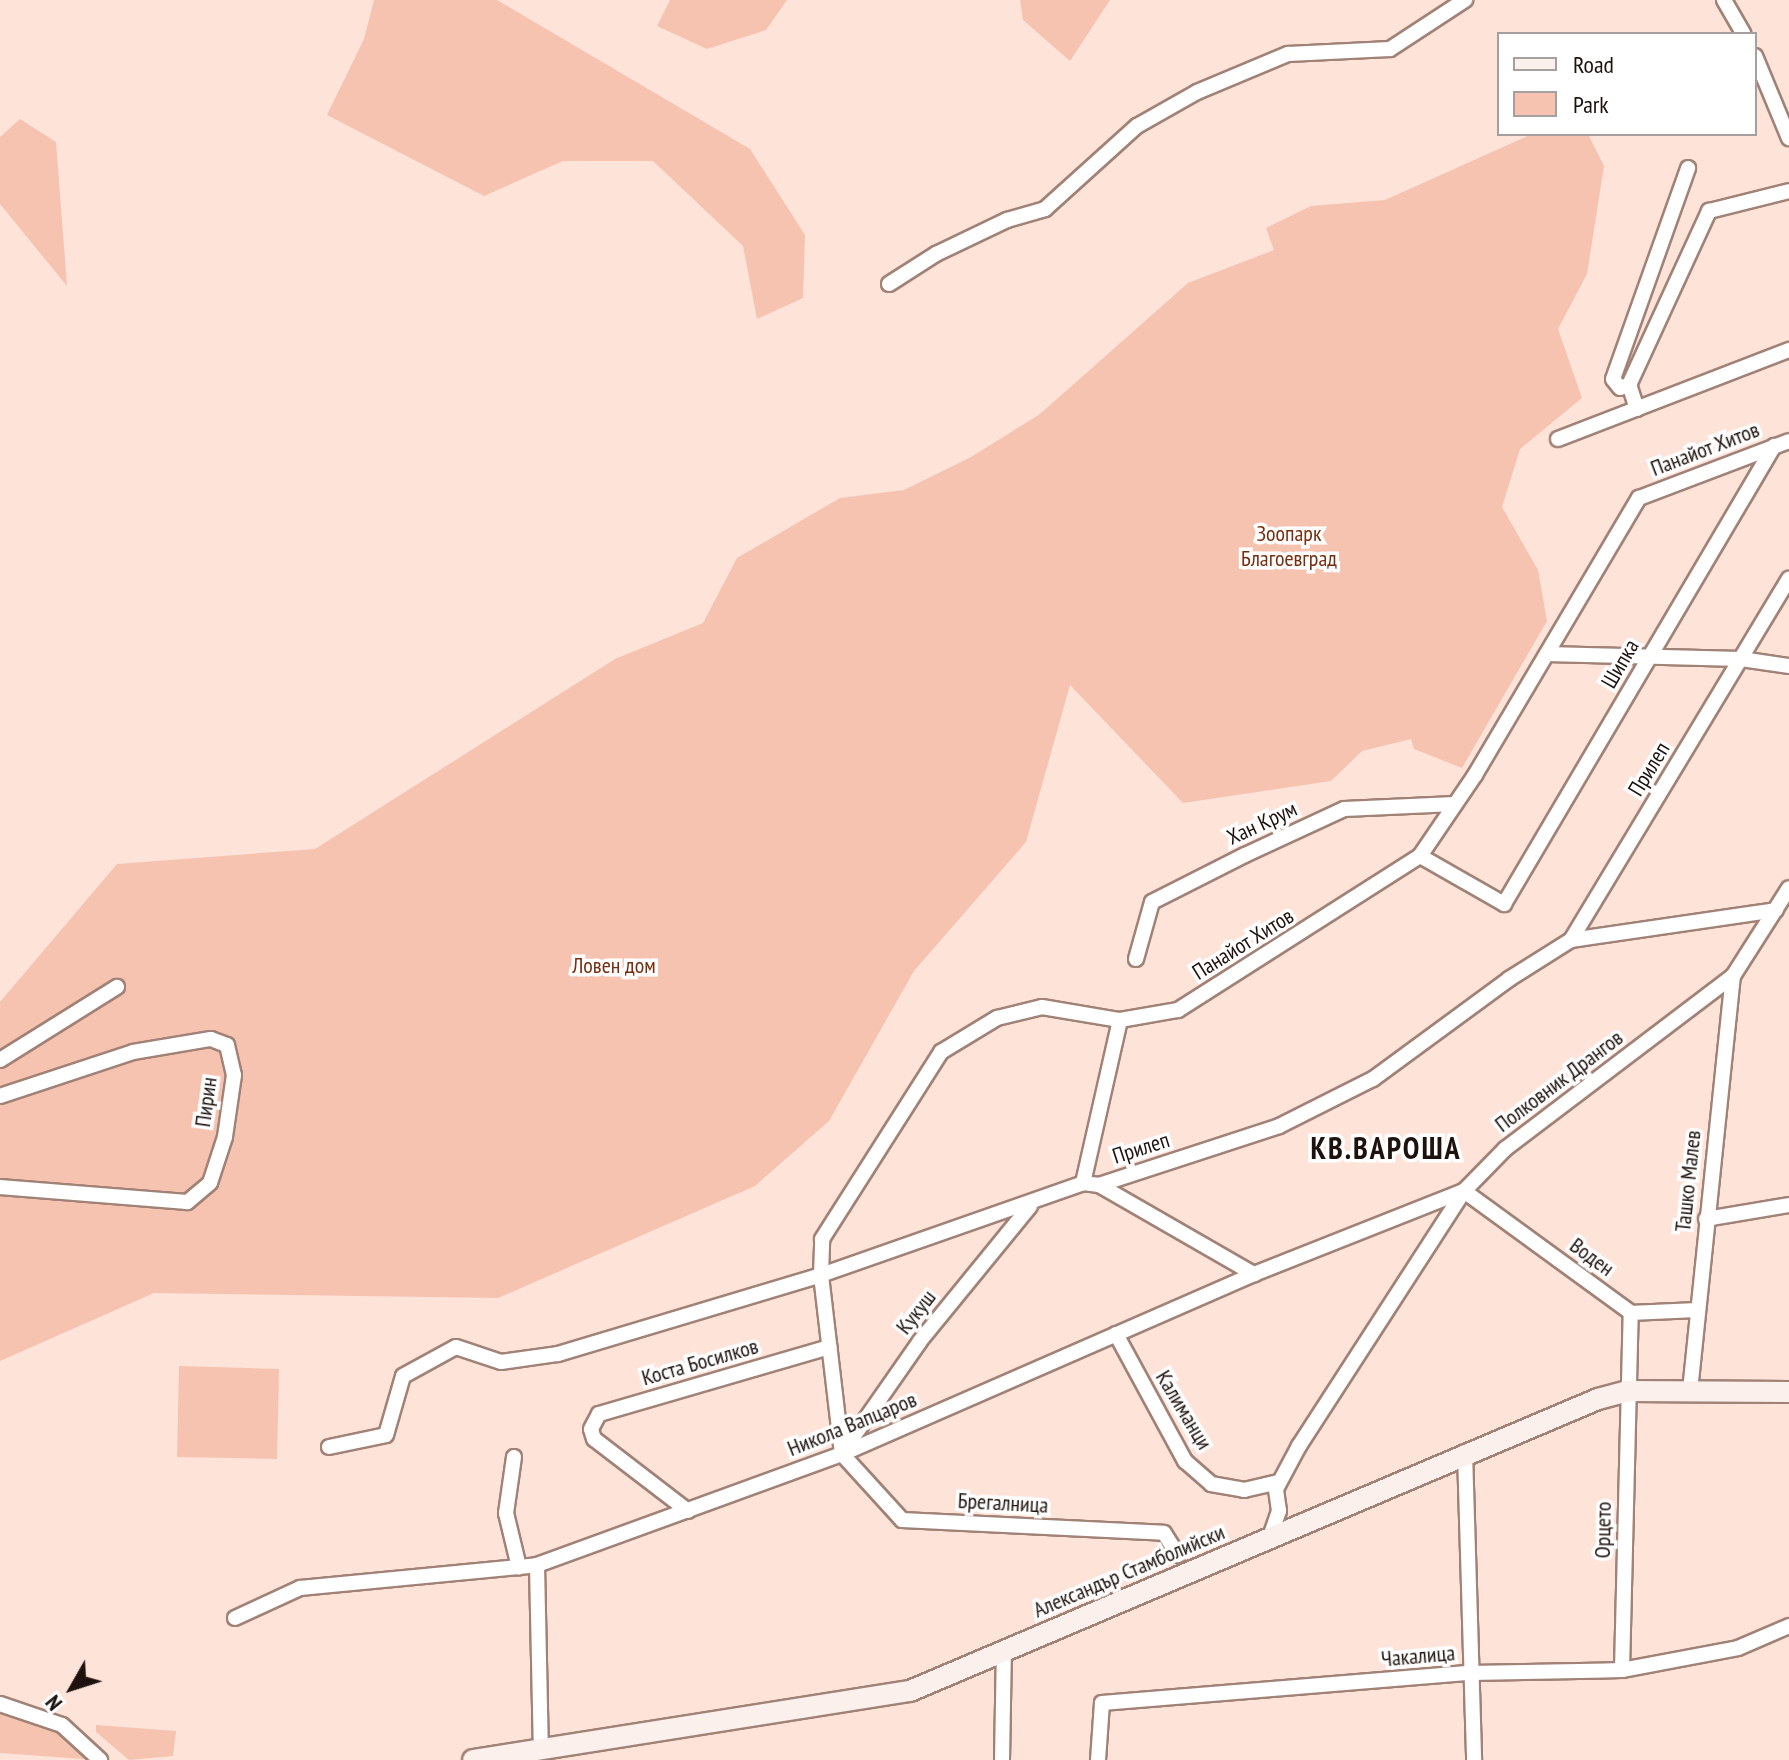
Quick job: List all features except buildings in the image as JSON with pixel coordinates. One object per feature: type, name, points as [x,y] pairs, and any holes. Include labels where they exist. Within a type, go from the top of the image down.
[{"type":"street","points":[[889,284],[936,254],[1007,220],[1045,209],[1137,126],[1197,92],[1288,54],[1390,49],[1465,0]]},
{"type":"street","points":[[1724,0],[1743,32]]},
{"type":"street","points":[[1757,61],[1789,138]]},
{"type":"street","points":[[1629,385],[1620,388],[1613,379],[1688,168]]},
{"type":"street","points":[[1637,409],[1629,385],[1709,211],[1789,191]]},
{"type":"street","points":[[1558,439],[1789,350]]},
{"type":"street","name":"Панайот Хитов","points":[[842,1454],[821,1275],[822,1239],[941,1052],[997,1018],[1042,1007],[1120,1020],[1178,1010],[1420,856],[1547,654],[1639,498],[1782,443]]},
{"type":"street","name":"Шипка","points":[[1420,856],[1504,904],[1649,657],[1782,443]]},
{"type":"street","name":"Прилеп","points":[[329,1447],[386,1435],[403,1376],[456,1347],[501,1362],[558,1354],[821,1275],[1031,1204],[1083,1183],[1099,1185],[1279,1126],[1373,1079],[1571,940],[1789,579]]},
{"type":"street","points":[[1547,654],[1741,659],[1789,666]]},
{"type":"street","name":"Хан Крум","points":[[1136,959],[1152,902],[1245,855],[1344,809],[1455,804]]},
{"type":"street","name":"Полковник Дрангов","points":[[1270,1537],[1279,1511],[1279,1482],[1464,1191],[1505,1149],[1733,976],[1789,888]]},
{"type":"street","points":[[1571,940],[1776,910]]},
{"type":"street","name":"Ташко Малев","points":[[1690,1391],[1733,976]]},
{"type":"street","points":[[0,1060],[117,987]]},
{"type":"street","points":[[1083,1183],[1120,1020]]},
{"type":"street","name":"Пирин","points":[[0,1096],[133,1052],[211,1039],[227,1045],[234,1075],[225,1137],[210,1183],[187,1202],[0,1187]]},
{"type":"street","points":[[1099,1185],[1254,1274]]},
{"type":"street","name":"Никола Вапцаров","points":[[235,1618],[300,1588],[537,1565],[842,1454],[1254,1274],[1464,1191]]},
{"type":"street","name":"Воден","points":[[1464,1191],[1631,1313]]},
{"type":"street","name":"Кукуш","points":[[842,1454],[920,1341],[1031,1204]]},
{"type":"street","points":[[1706,1219],[1789,1205]]},
{"type":"street","points":[[1628,1391],[1631,1313],[1696,1310]]},
{"type":"street","name":"Калиманци","points":[[1116,1334],[1185,1461],[1211,1484],[1244,1490],[1279,1482]]},
{"type":"street","name":"Коста Босилков","points":[[688,1511],[594,1439],[591,1429],[599,1414],[829,1347]]},
{"type":"street","name":"Александър Стамболийски","points":[[473,1760],[910,1691],[1465,1452],[1628,1391],[1789,1392]]},
{"type":"street","name":"Орцето","points":[[1622,1670],[1628,1391]]},
{"type":"street","points":[[1465,1452],[1474,1760]]},
{"type":"street","name":"Брегалница","points":[[842,1454],[902,1520],[1164,1533],[1178,1555]]},
{"type":"street","points":[[514,1457],[506,1513],[519,1567]]},
{"type":"street","points":[[537,1565],[541,1750]]},
{"type":"street","name":"Чакалица","points":[[1098,1760],[1102,1703],[1470,1673],[1622,1670],[1738,1648],[1789,1626]]},
{"type":"street","points":[[1002,1760],[1004,1650]]},
{"type":"street","points":[[0,1704],[62,1725],[100,1760]]},
{"type":"green space","points":[[374,0],[497,0],[750,149],[805,235],[803,298],[757,319],[743,246],[653,161],[563,161],[484,196],[327,115],[364,39]]},
{"type":"green space","points":[[670,0],[787,0],[766,30],[707,49],[657,26]]},
{"type":"green space","points":[[1020,0],[1110,0],[1070,61],[1023,20]]},
{"type":"green space","points":[[20,119],[56,142],[67,286],[0,204],[0,137]]},
{"type":"green space","name":"Ловен дом","points":[[1528,136],[1589,136],[1604,166],[1587,274],[1558,329],[1582,398],[1520,449],[1502,507],[1538,570],[1547,621],[1462,768],[1414,749],[1411,739],[1362,751],[1331,781],[1183,803],[1070,685],[1026,842],[914,971],[829,1121],[755,1186],[498,1298],[154,1293],[0,1361],[0,1002],[117,864],[315,849],[615,659],[703,623],[737,558],[840,498],[904,490],[971,457],[1040,414],[1188,283],[1274,250],[1266,228],[1311,206],[1385,200]]},
{"type":"green space","points":[[179,1366],[279,1369],[277,1459],[177,1457]]},
{"type":"green space","points":[[0,1711],[76,1740],[98,1760],[0,1753]]},
{"type":"green space","points":[[96,1725],[176,1731],[173,1756],[129,1760],[96,1732]]},
{"type":"district","name":"КВ.ВАРОША","points":[[1386,1148]]},
{"type":"park label","name":"Зоопарк Благоевград","points":[[1289,546]]}]
